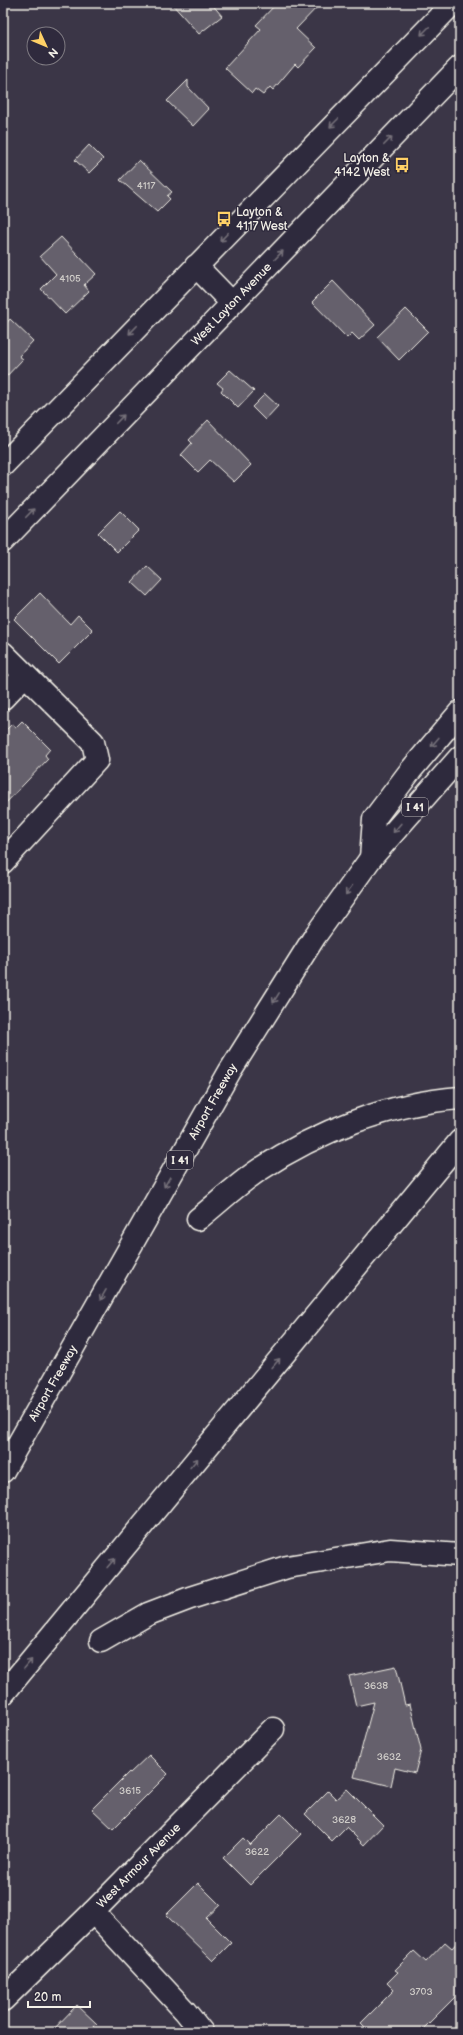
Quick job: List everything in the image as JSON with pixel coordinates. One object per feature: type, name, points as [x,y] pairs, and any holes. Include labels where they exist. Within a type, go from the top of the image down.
[{"type":"main road","points":[[3,464],[453,3]]},
{"type":"main road","name":"West Layton Avenue","points":[[3,541],[460,67]]},
{"type":"main road","points":[[196,266],[232,303]]},
{"type":"main road","points":[[3,653],[93,742],[97,760],[3,862]]},
{"type":"main road","points":[[3,698],[25,675]]},
{"type":"main road","points":[[371,858],[374,818],[411,770],[460,712]]},
{"type":"main road","name":"Airport Freeway","points":[[3,1471],[230,1071],[315,936],[371,858],[460,757]]},
{"type":"main road","points":[[198,1219],[258,1171],[289,1151],[322,1134],[378,1114],[437,1099],[460,1098]]},
{"type":"main road","points":[[3,1694],[459,1142]]},
{"type":"main road","points":[[101,1641],[148,1614],[190,1598],[287,1567],[390,1550],[460,1555]]},
{"type":"main road","name":"West Armour Avenue","points":[[3,2000],[93,1912],[273,1729]]},
{"type":"main road","points":[[93,1912],[185,2011],[202,2032]]},
{"type":"building","points":[[171,3],[211,3],[222,16],[199,34]]},
{"type":"building","points":[[277,3],[321,3],[296,29],[316,48],[298,67],[295,64],[273,90],[270,87],[263,95],[255,89],[252,93],[225,68],[261,29],[256,25]]},
{"type":"building","points":[[188,80],[188,87],[209,109],[193,126],[167,101]]},
{"type":"building","points":[[89,145],[103,159],[89,173],[75,160]]},
{"type":"building","points":[[139,160],[172,192],[167,196],[170,199],[157,212],[120,180]]},
{"type":"building","points":[[61,237],[96,274],[84,285],[89,291],[65,314],[41,289],[56,274],[40,256]]},
{"type":"building","points":[[333,281],[375,325],[359,340],[352,333],[347,338],[312,302]]},
{"type":"building","points":[[406,309],[428,331],[399,360],[377,337]]},
{"type":"building","points":[[10,319],[33,341],[19,356],[23,359],[3,380],[3,327]]},
{"type":"building","points":[[230,370],[254,391],[238,408],[221,391],[223,388],[217,383]]},
{"type":"building","points":[[265,394],[278,406],[265,420],[252,407]]},
{"type":"building","points":[[208,420],[251,465],[234,482],[210,460],[198,472],[181,455],[192,443],[189,440]]},
{"type":"building","points":[[120,511],[139,530],[117,552],[98,533]]},
{"type":"building","points":[[147,566],[162,580],[147,596],[132,582]]},
{"type":"building","points":[[40,593],[70,624],[78,615],[93,630],[59,664],[14,619]]},
{"type":"building","points":[[22,721],[50,749],[45,755],[48,759],[3,806],[3,733],[12,724],[16,727]]},
{"type":"building","points":[[396,1666],[405,1705],[410,1704],[421,1750],[415,1773],[395,1768],[391,1786],[354,1777],[374,1702],[356,1706],[349,1676]]},
{"type":"building","points":[[149,1755],[168,1774],[113,1829],[92,1809],[129,1772],[130,1773]]},
{"type":"building","points":[[347,1789],[383,1825],[364,1845],[346,1827],[332,1841],[305,1814],[328,1791],[336,1799]]},
{"type":"building","points":[[281,1814],[301,1834],[250,1885],[223,1858],[243,1838],[250,1845]]},
{"type":"building","points":[[198,1883],[220,1905],[206,1918],[231,1943],[213,1961],[166,1915]]},
{"type":"building","points":[[460,1939],[460,1992],[420,2032],[370,2032],[361,2023],[394,1990],[387,1983],[398,1972],[395,1970],[414,1951],[426,1962],[445,1942],[452,1948]]},
{"type":"building","points":[[77,2005],[97,2024],[89,2032],[51,2032]]},
{"type":"place","name":"Layton & 4142 West","points":[[402,165]]},
{"type":"place","name":"Layton & 4117 West","points":[[224,219]]}]
